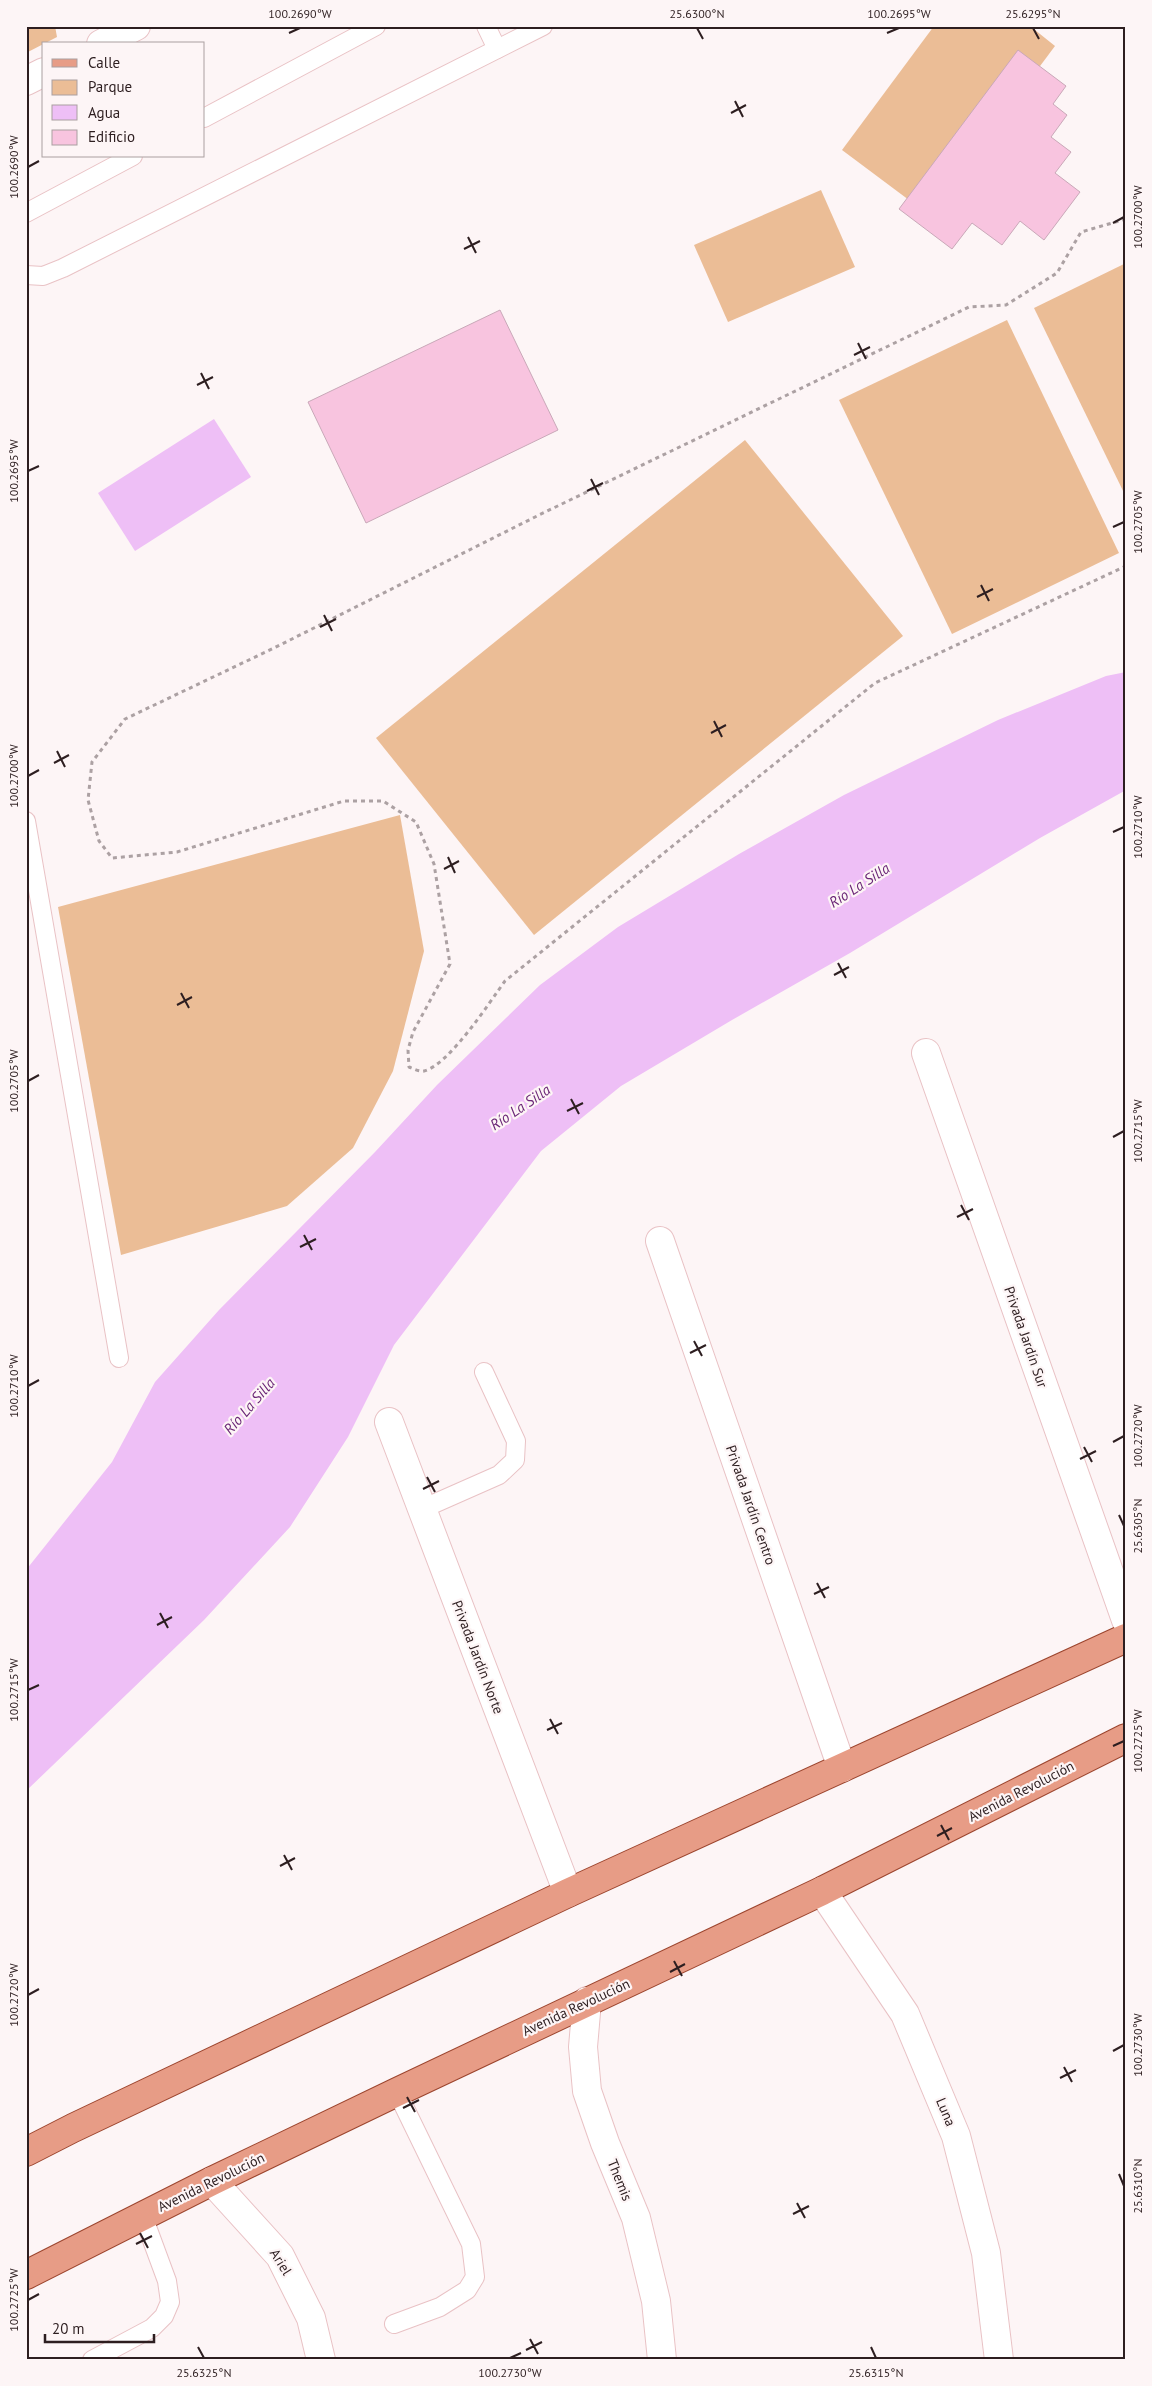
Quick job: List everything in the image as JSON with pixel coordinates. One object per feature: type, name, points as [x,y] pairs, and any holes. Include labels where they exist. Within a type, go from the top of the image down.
[{"type":"main road","points":[[26,2152],[568,1893],[1126,1638]]},
{"type":"main road","name":"Avenida Revolución","points":[[26,2275],[212,2181],[587,2001],[822,1891],[1126,1738]]},
{"type":"street","points":[[26,81],[42,73]]},
{"type":"street","name":"Privada Jardín Sur","points":[[926,1054],[1126,1620]]},
{"type":"street","name":"Privada Jardín Centro","points":[[660,1241],[842,1768]]},
{"type":"street","name":"Privada Jardín Norte","points":[[389,1422],[568,1893]]},
{"type":"street","name":"Luna","points":[[822,1891],[905,2014],[956,2136],[986,2253],[999,2360]]},
{"type":"street","name":"Themis","points":[[587,2001],[583,2047],[587,2091],[605,2142],[636,2218],[656,2301],[662,2360]]},
{"type":"street","name":"Ariel","points":[[212,2181],[280,2256],[311,2318],[321,2360]]},
{"type":"lane","points":[[205,117],[376,26]]},
{"type":"lane","points":[[486,26],[497,49]]},
{"type":"lane","points":[[26,275],[43,276],[63,268],[543,26]]},
{"type":"lane","points":[[26,213],[129,158]]},
{"type":"lane","points":[[26,821],[119,1358]]},
{"type":"lane","points":[[422,1509],[499,1475],[515,1460],[516,1441],[484,1372]]},
{"type":"lane","points":[[394,2324],[440,2306],[467,2290],[476,2278],[470,2244],[397,2092]]},
{"type":"lane","points":[[92,2360],[152,2328],[164,2316],[170,2302],[166,2281],[143,2216]]},
{"type":"path","points":[[1126,219],[1080,232],[1057,273],[1006,305],[969,307],[548,510],[274,648],[125,719],[92,762],[88,800],[99,841],[112,858],[177,852],[344,801],[383,801],[416,822],[434,864],[450,964],[413,1032],[408,1050],[409,1067],[422,1072],[438,1066],[468,1032],[505,981],[875,683],[1126,566]]},
{"type":"green space","points":[[26,26],[55,26],[57,37],[47,42],[42,42],[42,45],[26,53]]},
{"type":"green space","points":[[934,26],[1030,26],[1055,46],[929,215],[842,150]]},
{"type":"green space","points":[[821,190],[855,267],[728,322],[694,245]]},
{"type":"green space","points":[[1126,263],[1126,497],[1034,308]]},
{"type":"green space","points":[[1007,320],[1119,553],[952,634],[839,400]]},
{"type":"green space","points":[[745,440],[903,636],[534,935],[376,738]]},
{"type":"green space","points":[[400,815],[424,951],[393,1071],[353,1148],[287,1206],[121,1255],[58,907]]},
{"type":"water","points":[[214,419],[251,477],[135,551],[98,493]]},
{"type":"water","name":"Río La Silla","points":[[1126,672],[1126,790],[1040,838],[850,953],[621,1086],[541,1151],[394,1345],[348,1437],[290,1527],[204,1620],[26,1791],[26,1570],[112,1462],[155,1382],[219,1310],[375,1152],[437,1085],[540,985],[618,927],[739,854],[844,795],[998,720],[1106,676]]},
{"type":"building","points":[[1018,50],[1066,86],[1053,104],[1067,115],[1051,137],[1071,152],[1055,173],[1080,192],[1044,240],[1020,221],[1002,245],[972,223],[952,249],[899,209]]},
{"type":"building","points":[[500,310],[558,430],[366,523],[308,402]]}]
